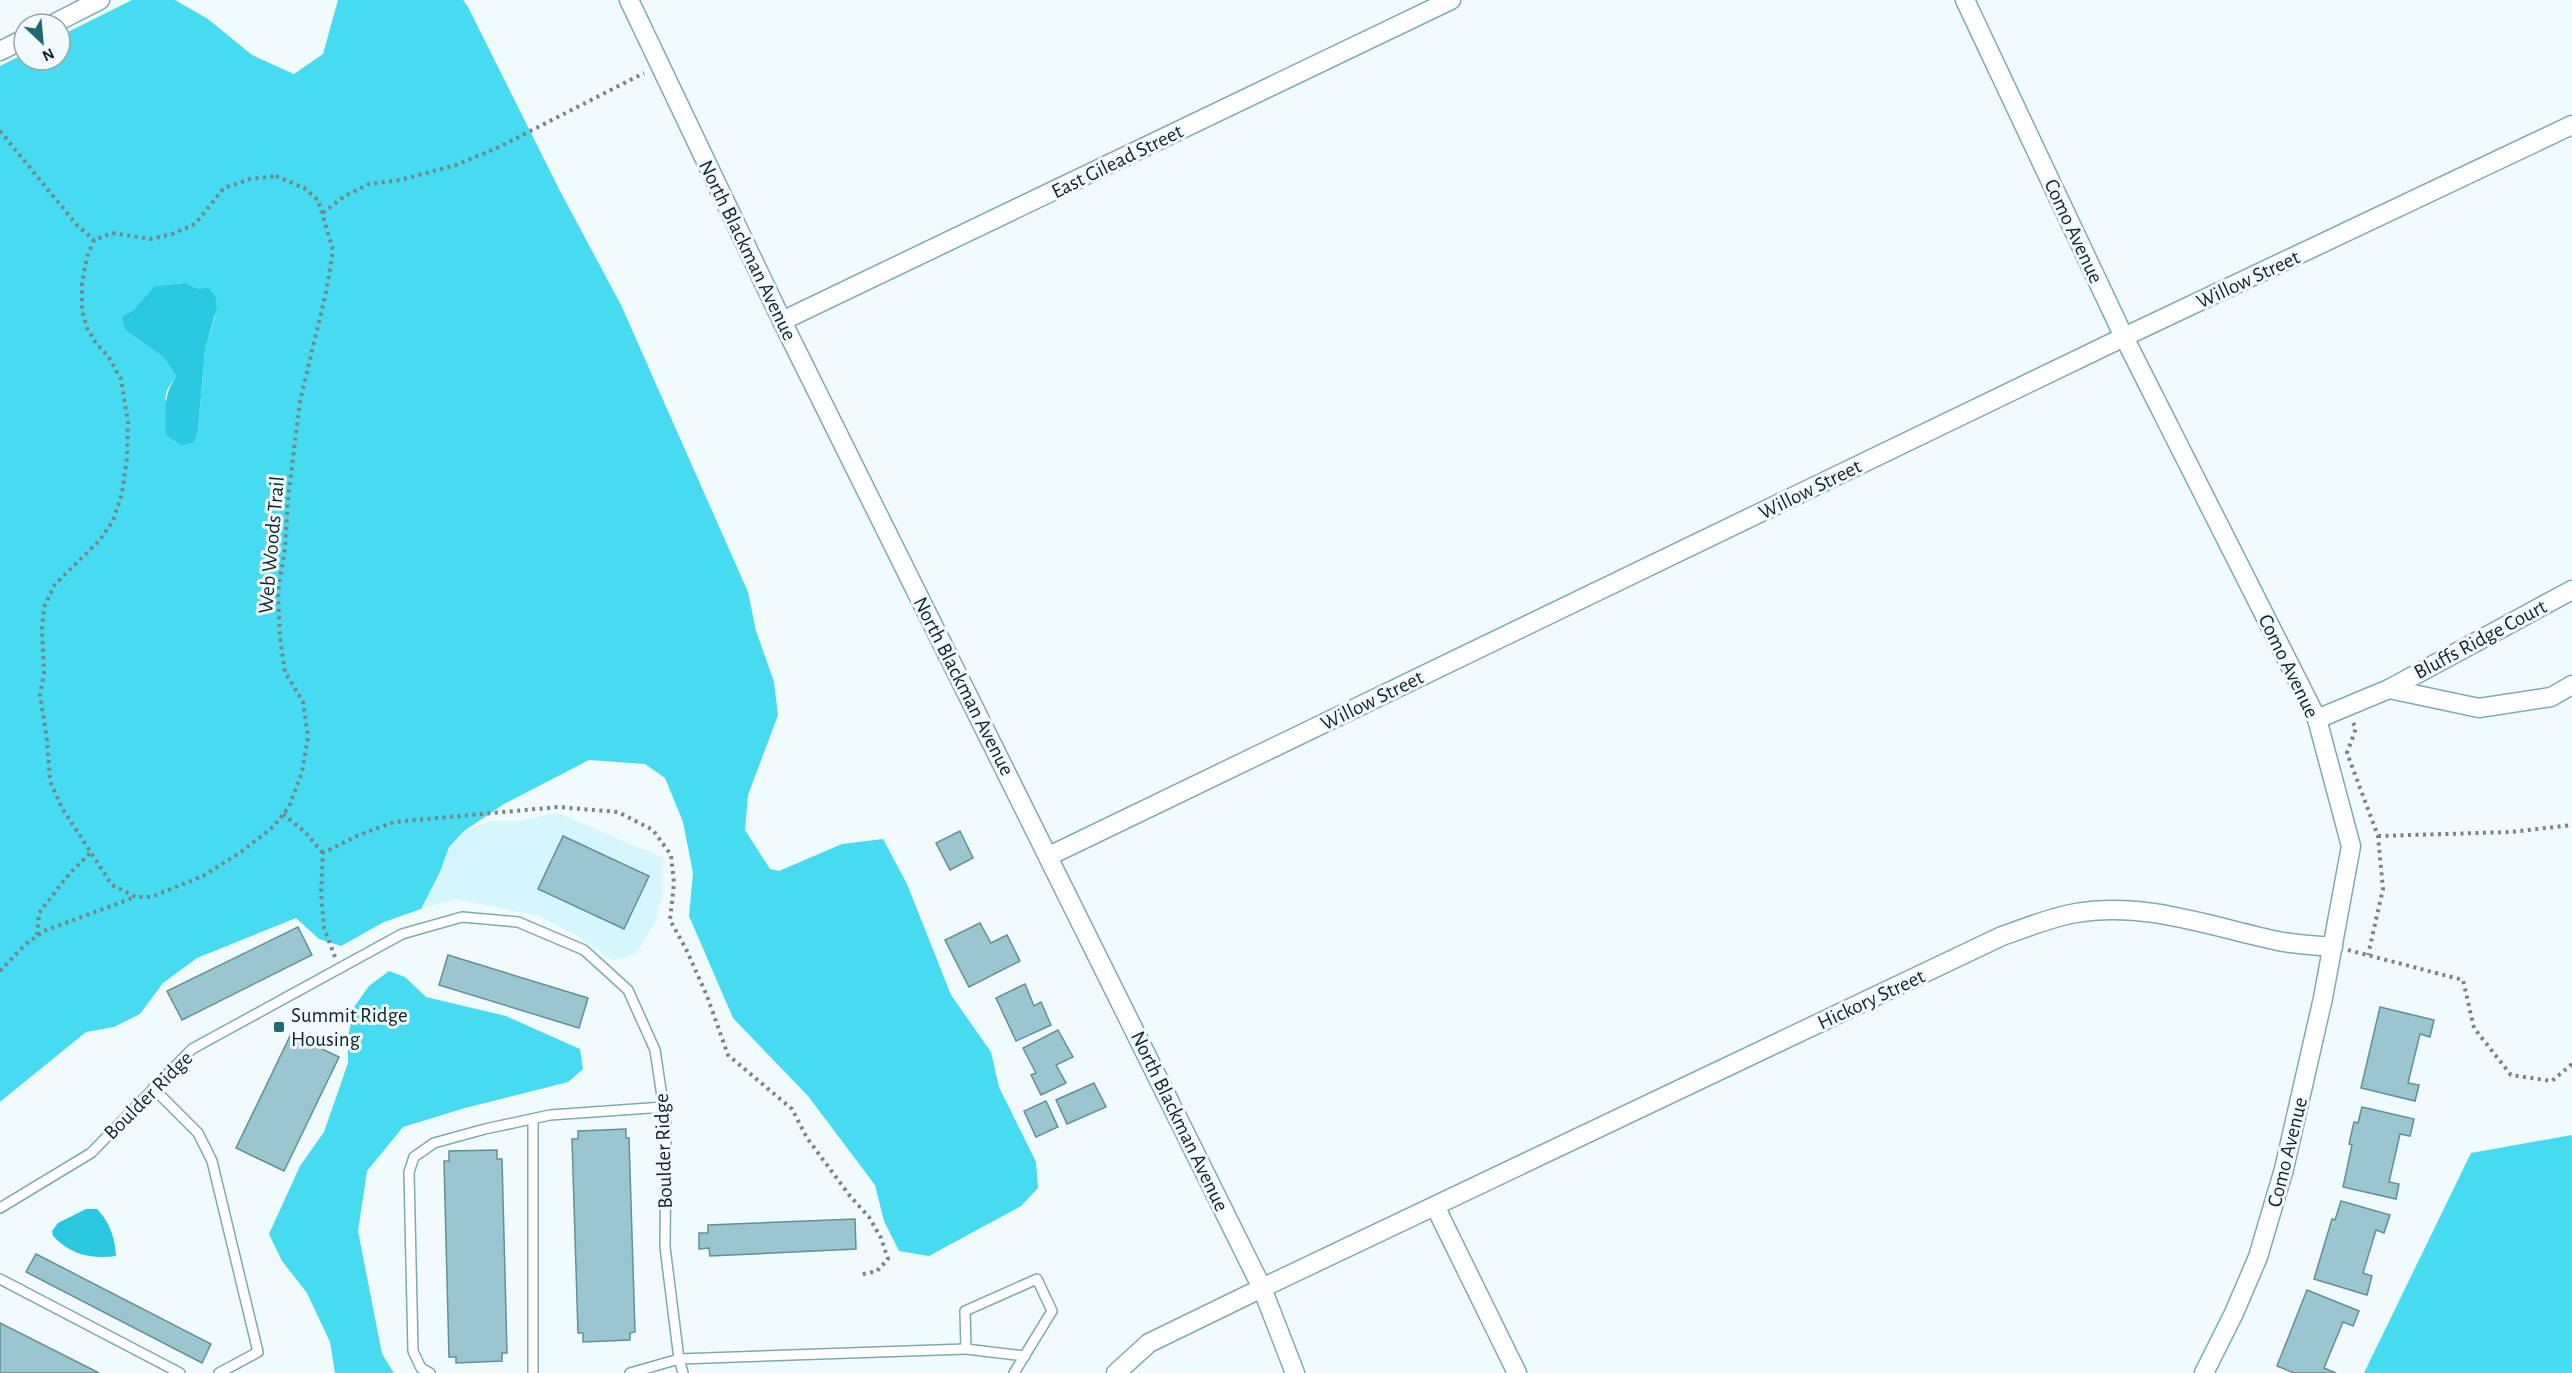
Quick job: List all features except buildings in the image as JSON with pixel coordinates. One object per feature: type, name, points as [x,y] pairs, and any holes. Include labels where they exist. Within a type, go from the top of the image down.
[{"type":"street","points":[[72,14],[100,0]]},
{"type":"street","name":"North Blackman Avenue","points":[[629,0],[782,321],[1262,1288],[1295,1373]]},
{"type":"street","name":"East Gilead Street","points":[[782,321],[1451,0]]},
{"type":"street","name":"Como Avenue","points":[[1965,0],[2124,337],[2317,719],[2351,846],[2333,946],[2292,1142],[2269,1224],[2246,1286],[2204,1373]]},
{"type":"street","name":"Willow Street","points":[[1049,856],[2124,337],[2572,125]]},
{"type":"street","name":"Bluffs Ridge Court","points":[[2317,719],[2389,689],[2572,590]]},
{"type":"street","name":"Bluffs Ridge Court","points":[[2389,689],[2479,708],[2551,697],[2572,686]]},
{"type":"street","name":"Hickory Street","points":[[1262,1288],[2002,936],[2048,920],[2076,913],[2123,910],[2160,912],[2282,942],[2333,946]]},
{"type":"street","points":[[1435,1206],[1517,1373]]},
{"type":"street","points":[[1116,1373],[1149,1344],[1262,1288]]},
{"type":"lane","name":"Boulder Ridge","points":[[0,1208],[91,1153],[192,1048],[402,934],[462,917],[518,922],[584,950],[628,990],[655,1050],[666,1123],[665,1247],[679,1359],[683,1373]]},
{"type":"lane","points":[[153,1088],[198,1133],[212,1161],[258,1352],[219,1373]]},
{"type":"lane","points":[[430,1373],[421,1368],[413,1351],[409,1172],[414,1157],[434,1143],[550,1115],[664,1107]]},
{"type":"lane","points":[[532,1119],[533,1373]]},
{"type":"lane","points":[[0,1279],[180,1373]]},
{"type":"lane","points":[[966,1349],[965,1311],[1037,1279],[1052,1311],[1014,1373]]},
{"type":"lane","points":[[630,1373],[679,1359],[966,1349],[1025,1356]]},
{"type":"path","points":[[323,213],[343,197],[369,184],[400,180],[456,165],[497,148],[659,65]]},
{"type":"path","points":[[0,131],[76,224],[94,240],[87,256],[82,283],[82,311],[96,343],[108,356],[121,379],[128,422],[122,493],[113,521],[99,541],[55,584],[44,607],[42,629],[44,673],[40,695],[47,740],[50,782],[62,808],[112,885],[136,897]]},
{"type":"path","name":"Web Woods Trail","points":[[0,971],[44,931],[136,897],[151,897],[203,876],[241,852],[273,826],[289,807],[302,772],[308,737],[303,702],[285,672],[280,638],[278,592],[285,549],[288,499],[300,401],[326,293],[333,250],[318,200],[304,188],[276,176],[250,179],[224,188],[195,224],[172,234],[150,239],[112,233],[94,240]]},
{"type":"path","points":[[283,814],[305,832],[323,853]]},
{"type":"path","points":[[2378,836],[2511,832],[2572,825]]},
{"type":"path","points":[[37,936],[39,913],[69,874],[90,853]]},
{"type":"path","points":[[2333,946],[2463,980],[2474,1028],[2511,1075],[2553,1081],[2572,1064]]},
{"type":"shaded area","points":[[132,0],[175,0],[208,19],[252,55],[294,74],[323,54],[338,0],[463,0],[621,305],[748,592],[756,631],[774,682],[778,715],[748,795],[745,830],[770,869],[779,871],[842,844],[883,839],[907,884],[951,995],[991,1052],[999,1087],[1036,1162],[1038,1188],[1021,1206],[929,1256],[899,1251],[884,1221],[875,1185],[808,1096],[733,1018],[689,916],[693,873],[683,822],[665,778],[645,764],[589,760],[504,804],[464,831],[449,847],[440,872],[421,909],[384,922],[341,946],[319,939],[296,918],[197,958],[163,983],[140,1014],[114,1027],[86,1032],[0,1102],[0,66],[12,60],[12,72],[72,72],[72,30]],"holes":[[[185,283],[199,289],[215,316],[205,350],[198,430],[165,400],[167,390],[176,376],[163,357],[125,330],[121,317],[133,310],[156,286]]]},
{"type":"shaded area","points":[[185,283],[199,289],[208,288],[215,296],[217,307],[205,350],[198,430],[194,442],[181,445],[166,435],[167,398],[176,376],[163,357],[125,330],[121,317],[133,310],[155,286]]},
{"type":"shaded area","points":[[558,813],[663,858],[663,893],[656,921],[635,955],[612,960],[579,937],[539,916],[456,899],[421,909],[440,872],[449,847],[464,831],[491,821],[519,821]]},
{"type":"shaded area","points":[[389,971],[405,977],[426,997],[506,1016],[580,1049],[583,1069],[568,1082],[465,1108],[403,1127],[367,1171],[358,1231],[382,1354],[394,1373],[335,1373],[330,1342],[307,1293],[282,1261],[269,1234],[300,1166],[324,1132],[348,1063],[348,1037],[354,1007],[369,986]]},
{"type":"shaded area","points":[[2572,1135],[2572,1373],[2364,1373],[2471,1153]]},
{"type":"shaded area","points":[[86,1209],[97,1209],[105,1219],[113,1237],[116,1256],[98,1257],[82,1254],[67,1248],[53,1236],[52,1231],[58,1223]]},
{"type":"place","name":"Summit Ridge Housing","points":[[279,1027]]}]
